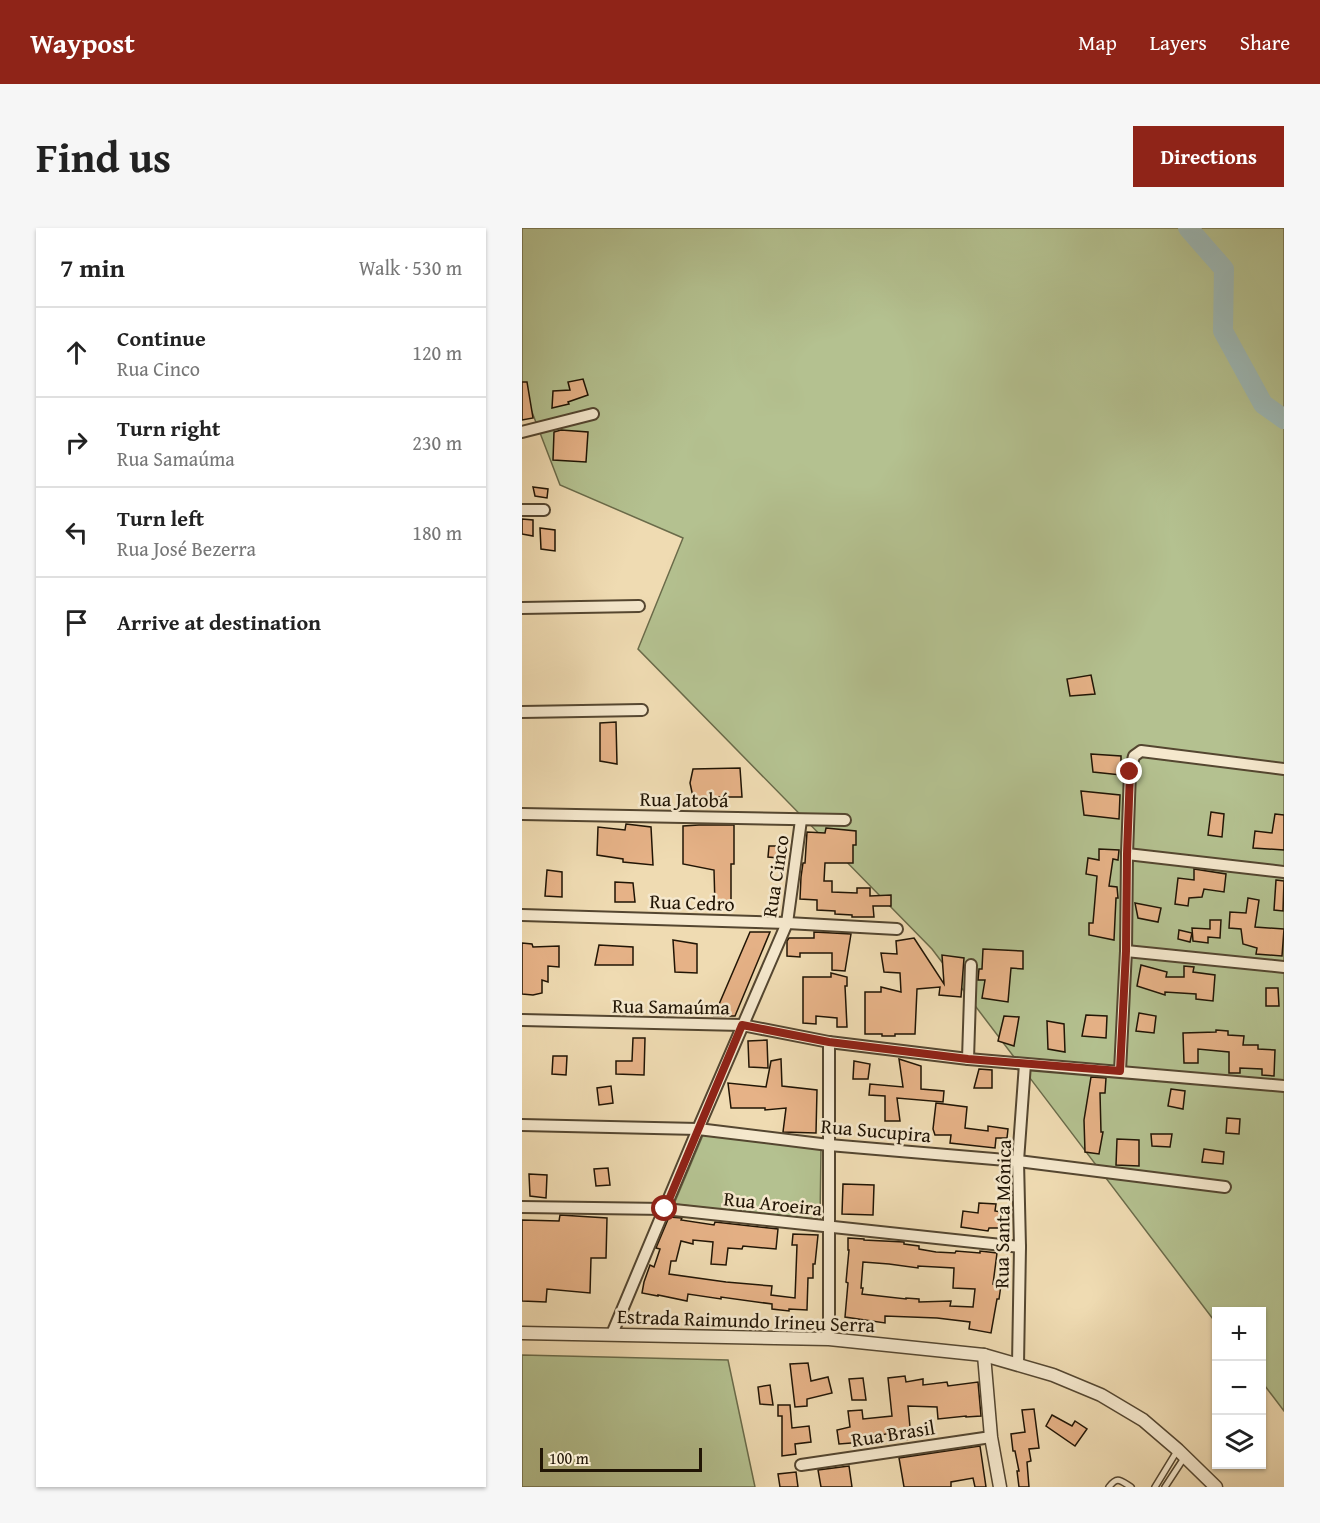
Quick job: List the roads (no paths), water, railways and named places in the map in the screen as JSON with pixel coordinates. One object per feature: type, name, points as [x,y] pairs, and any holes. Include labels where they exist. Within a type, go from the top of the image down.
[{"type":"street","points":[[522,432],[593,414]]},
{"type":"street","points":[[522,510],[544,510]]},
{"type":"street","points":[[522,608],[639,606]]},
{"type":"street","points":[[522,712],[642,710]]},
{"type":"street","points":[[1120,1071],[1126,951],[1130,772],[1134,756],[1141,751],[1284,769]]},
{"type":"street","name":"Rua Jatobá","points":[[522,814],[845,820]]},
{"type":"street","name":"Rua Cinco","points":[[612,1334],[787,923],[801,819]]},
{"type":"street","points":[[1127,854],[1284,872]]},
{"type":"street","name":"Rua Cedro","points":[[522,915],[787,923],[897,929]]},
{"type":"street","points":[[1126,951],[1284,968]]},
{"type":"street","points":[[968,1059],[971,965]]},
{"type":"street","name":"Rua Samaúma","points":[[522,1020],[742,1025],[829,1042],[968,1059],[1284,1086]]},
{"type":"street","points":[[829,1042],[829,1339]]},
{"type":"street","name":"Rua Santa Mônica","points":[[1018,1364],[1020,1247],[1018,1161],[1025,1064]]},
{"type":"street","name":"Rua Sucupira","points":[[522,1125],[698,1129],[829,1145],[1018,1161],[1225,1187]]},
{"type":"street","name":"Rua Aroeira","points":[[522,1207],[665,1209],[1020,1247]]},
{"type":"street","name":"Estrada Raimundo Irineu Serra","points":[[522,1333],[829,1339],[984,1355],[1053,1375],[1101,1395],[1143,1420],[1182,1453],[1216,1487]]},
{"type":"street","points":[[984,1355],[991,1437],[1000,1487]]},
{"type":"street","name":"Rua Brasil","points":[[801,1465],[991,1437]]},
{"type":"lane","points":[[1155,1487],[1182,1453]]},
{"type":"lane","points":[[1165,1487],[1182,1453]]},
{"type":"lane","points":[[1109,1487],[1113,1481],[1117,1480],[1131,1487]]},
{"type":"waterway","points":[[1188,228],[1224,269],[1223,331],[1263,404],[1284,419]]}]
